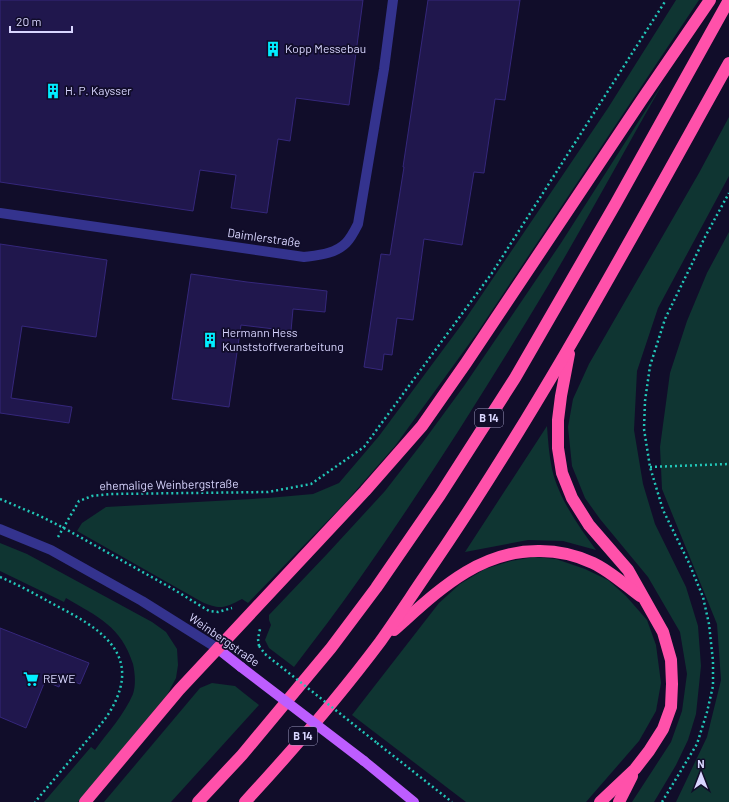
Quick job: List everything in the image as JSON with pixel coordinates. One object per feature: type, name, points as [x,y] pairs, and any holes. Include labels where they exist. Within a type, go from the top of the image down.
[{"type":"highway","points":[[85,802],[179,690],[365,491],[422,426],[710,0]]},
{"type":"highway","name":"B 14","points":[[198,802],[242,755],[330,648],[376,588],[440,495],[515,378],[616,203],[728,0]]},
{"type":"highway","name":"B 14","points":[[244,802],[328,707],[381,641],[450,540],[491,477],[571,345],[729,64]]},
{"type":"highway","points":[[571,345],[558,420],[558,448],[562,473],[572,498],[590,525],[628,570],[663,632],[670,660],[672,684],[670,707],[663,729],[649,751],[635,768],[600,802]]},
{"type":"highway","points":[[381,641],[455,579],[479,564],[504,555],[526,551],[550,551],[572,555],[594,564],[614,576],[646,601]]},
{"type":"highway","points":[[619,802],[635,768]]},
{"type":"main road","name":"Weinbergstraße","points":[[217,648],[364,761],[414,802]]},
{"type":"street","name":"Daimlerstraße","points":[[0,213],[304,257],[328,254],[338,250],[347,242],[358,224],[384,69],[393,0]]},
{"type":"street","name":"Weinbergstraße","points":[[0,529],[51,550],[142,601],[217,648]]},
{"type":"path","name":"ehemalige Weinbergstraße","points":[[51,550],[62,528],[79,501],[92,496],[111,494],[268,492],[311,484],[364,447],[492,273],[666,0]]},
{"type":"path","points":[[662,802],[697,744],[713,686],[714,661],[709,624],[703,597],[663,510],[650,466],[644,429],[645,401],[650,366],[665,319],[706,235],[729,193]]},
{"type":"path","points":[[650,466],[729,464]]},
{"type":"path","points":[[0,499],[40,516],[173,589],[209,611],[218,612],[241,604],[262,621],[258,639],[259,646],[265,654],[452,802]]},
{"type":"path","points":[[0,577],[84,620],[105,636],[119,657],[122,671],[122,685],[112,708],[98,727],[35,802]]},
{"type":"green space","points":[[676,0],[699,0],[477,333],[395,446],[345,503],[248,603],[242,599],[227,606],[218,607],[202,602],[77,531],[82,523],[106,507],[313,494],[339,483],[379,436],[462,324],[608,108]]},
{"type":"green space","points":[[663,83],[580,231],[508,352],[467,417],[382,546],[294,667],[269,648],[265,640],[271,625],[269,615],[385,491],[423,442],[464,386],[561,243]]},
{"type":"green space","points":[[729,117],[729,176],[658,308],[637,371],[634,430],[643,484],[655,524],[686,587],[698,626],[701,666],[696,714],[688,740],[676,765],[654,802],[632,802],[671,742],[682,711],[687,674],[680,632],[648,577],[600,519],[585,498],[572,466],[568,427],[573,399],[589,364],[699,173]]},
{"type":"green space","points":[[729,232],[729,802],[676,802],[707,737],[721,680],[717,624],[662,489],[660,447],[670,373],[687,321],[707,273]]},
{"type":"green space","points":[[547,426],[551,464],[559,491],[576,521],[596,550],[563,541],[528,540],[465,552]]},
{"type":"green space","points":[[0,543],[27,554],[152,622],[166,632],[177,649],[178,665],[176,678],[167,695],[78,802],[44,802],[91,747],[95,750],[116,723],[133,694],[135,679],[133,664],[122,640],[115,631],[98,617],[66,598],[64,602],[0,571]]},
{"type":"green space","points":[[534,557],[556,559],[585,569],[608,580],[626,596],[647,620],[656,645],[661,683],[656,711],[639,741],[586,802],[466,802],[352,715],[439,603],[460,584],[485,569],[511,561]]},
{"type":"green space","points":[[212,683],[235,686],[259,705],[171,802],[104,802],[200,688]]},
{"type":"building","points":[[0,0],[363,0],[349,105],[296,98],[290,141],[278,139],[267,213],[231,208],[236,175],[200,170],[193,211],[0,182]]},
{"type":"building","points":[[428,0],[520,0],[505,100],[495,99],[484,173],[474,172],[462,245],[424,239],[413,320],[397,318],[392,355],[384,354],[382,370],[364,367],[381,254],[390,255]]},
{"type":"building","points":[[0,244],[107,260],[96,337],[22,326],[11,398],[72,407],[69,423],[0,413]]},
{"type":"building","name":"Hermann Hess Kunststoffverarbeitung","points":[[191,274],[327,291],[325,312],[293,309],[291,331],[241,325],[229,407],[172,399]]},
{"type":"building","name":"REWE","points":[[0,628],[89,663],[80,684],[63,677],[59,687],[45,681],[26,728],[0,717]]},
{"type":"place","name":"Kopp Messebau","points":[[273,49]]},
{"type":"place","name":"H. P. Kaysser","points":[[53,91]]},
{"type":"place","name":"Hermann Hess Kunststoffverarbeitung","points":[[210,340]]},
{"type":"place","name":"REWE","points":[[31,679]]}]
